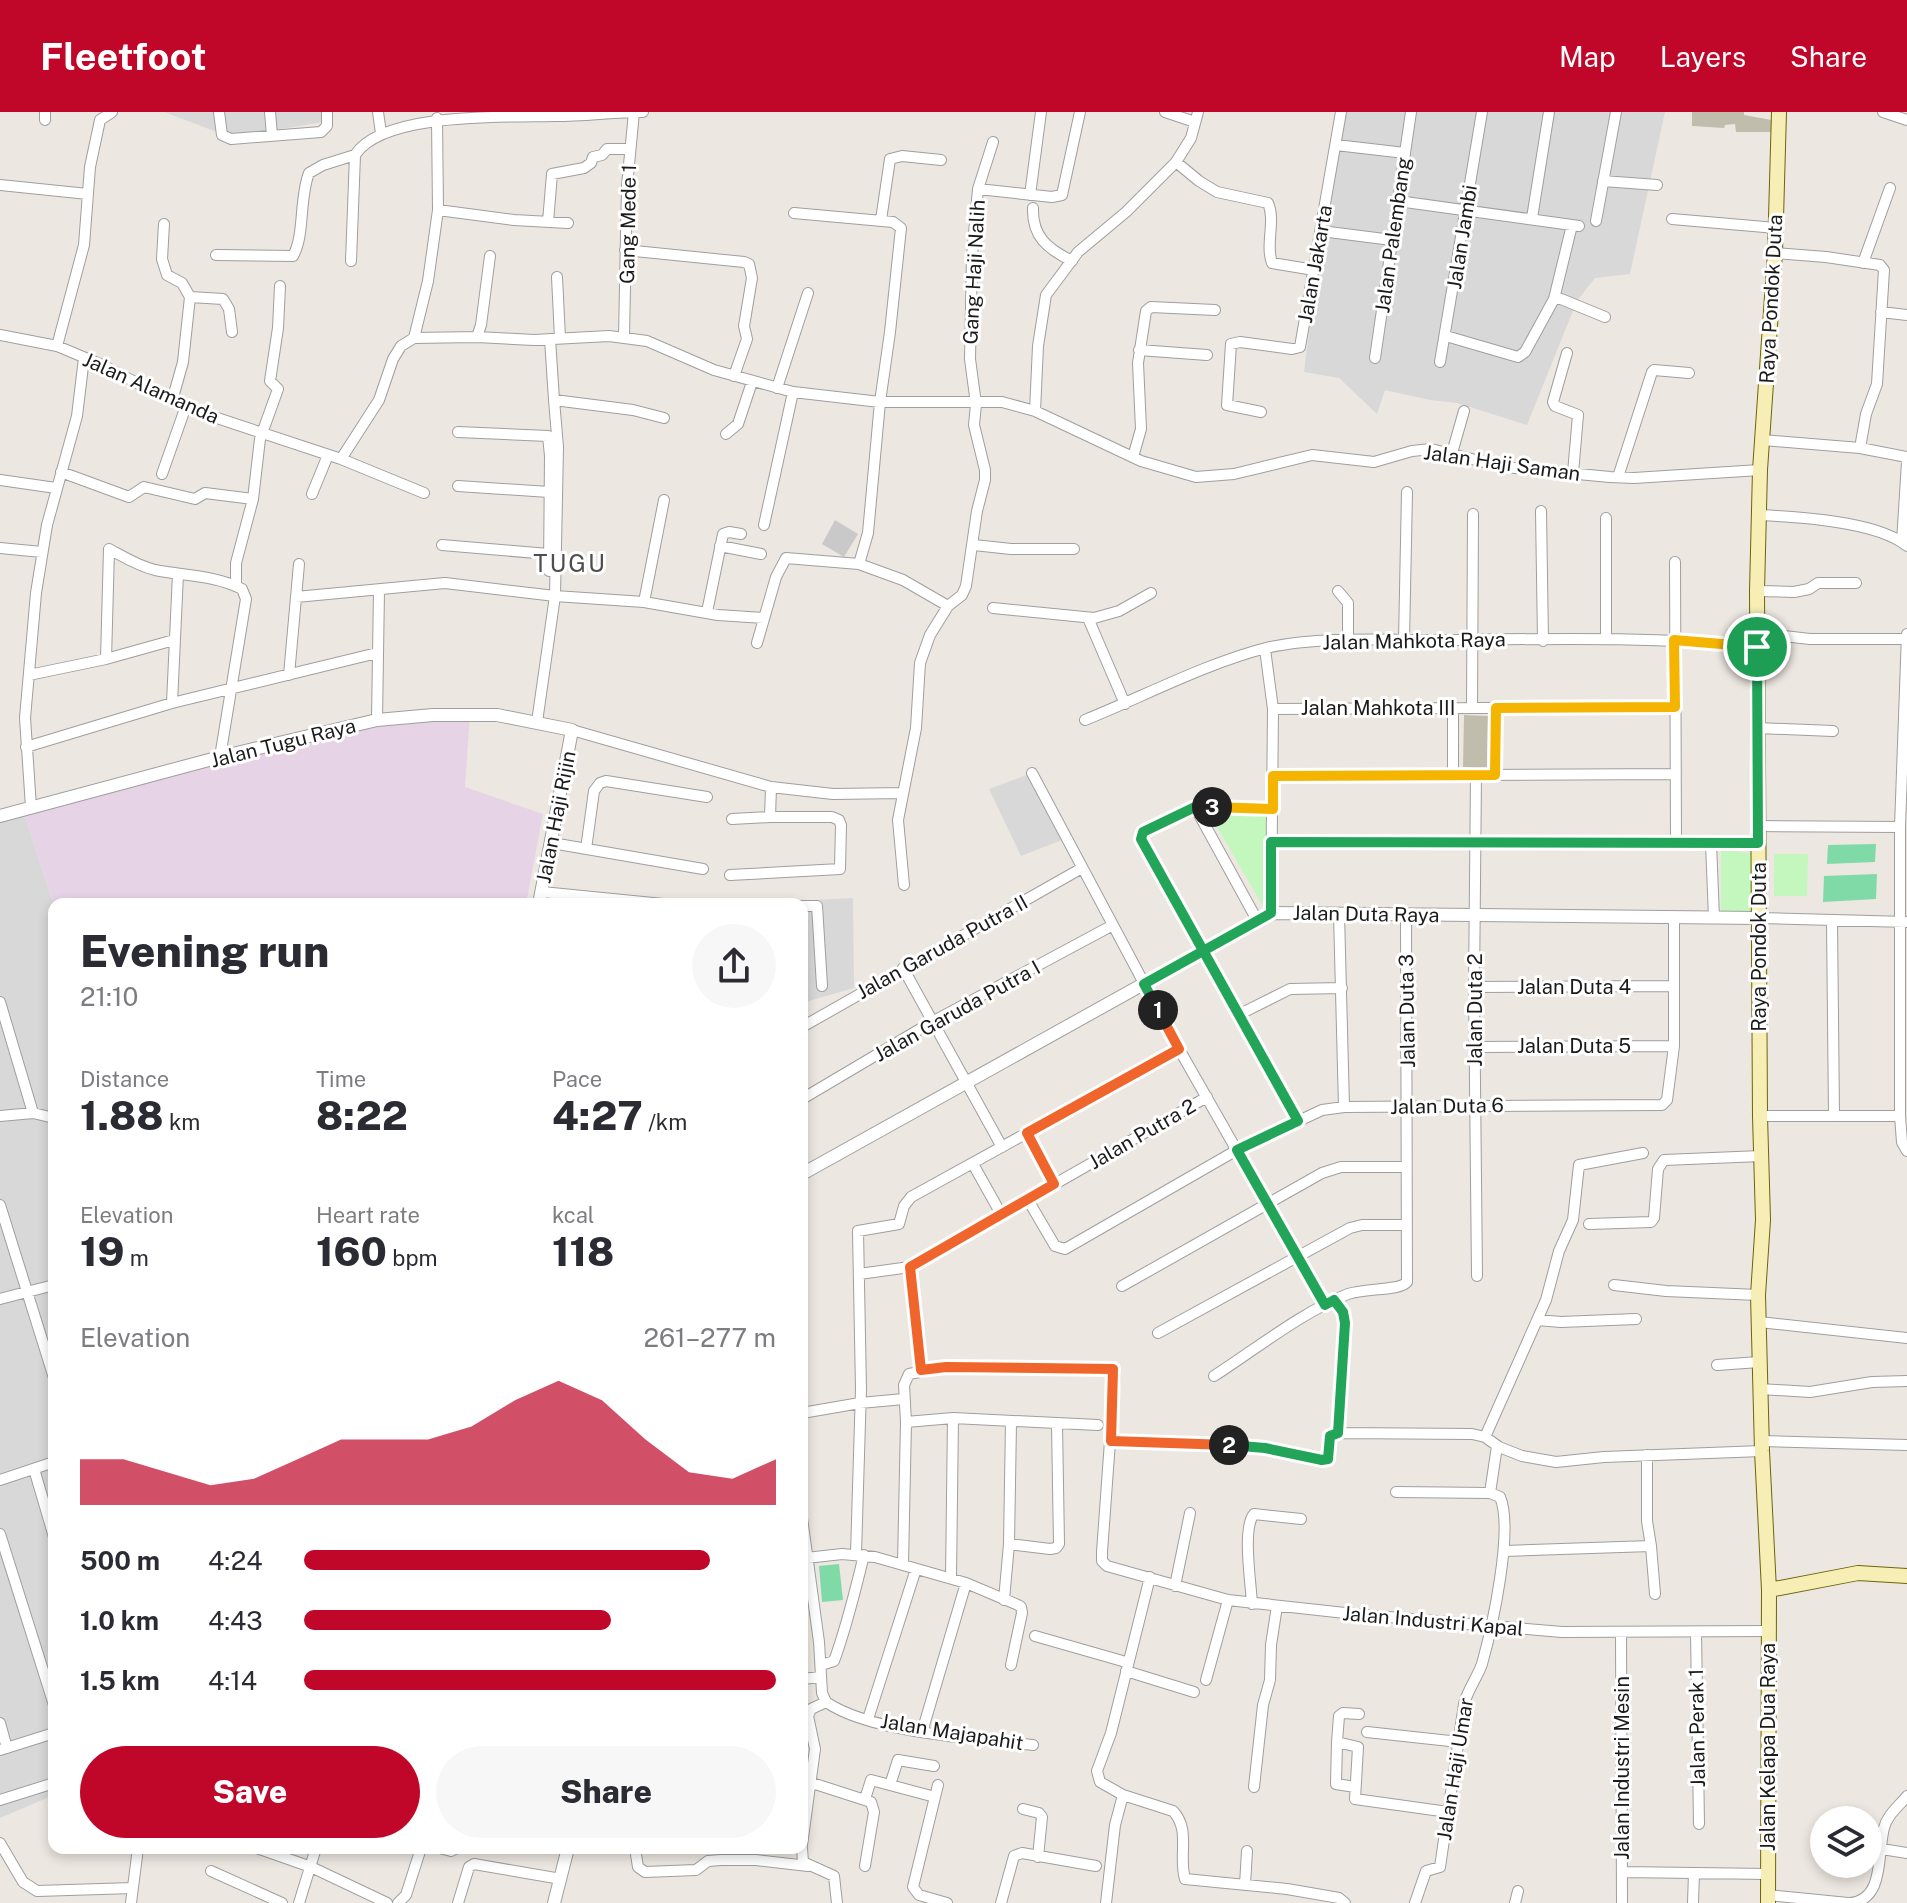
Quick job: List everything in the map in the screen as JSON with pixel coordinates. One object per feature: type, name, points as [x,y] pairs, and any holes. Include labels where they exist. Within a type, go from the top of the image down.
[{"type":"main road","name":"Raya Pondok Duta","points":[[1769,1590],[1758,1295],[1763,1220],[1757,591],[1760,470],[1775,253],[1779,112]]},
{"type":"main road","points":[[1769,1590],[1858,1573],[1907,1576]]},
{"type":"main road","name":"Jalan Kelapa Dua Raya","points":[[1768,1899],[1769,1590]]},
{"type":"street","points":[[57,346],[84,245],[90,167],[100,120],[112,112]]},
{"type":"street","points":[[219,112],[224,137],[321,132],[327,126],[327,112]]},
{"type":"street","points":[[270,112],[272,135]]},
{"type":"street","points":[[378,112],[381,133]]},
{"type":"street","name":"Gang Mede 1","points":[[624,337],[627,286],[625,250],[634,112]]},
{"type":"street","points":[[351,261],[355,155],[359,148],[381,133],[407,123],[437,118],[643,112]]},
{"type":"street","points":[[1030,195],[1041,112]]},
{"type":"street","points":[[978,189],[1052,197],[1062,195],[1080,112]]},
{"type":"street","points":[[1035,411],[1038,346],[1044,301],[1050,287],[1086,245],[1126,212],[1185,150],[1197,117],[1165,112]]},
{"type":"street","name":"Jalan Jakarta","points":[[1261,412],[1227,405],[1231,344],[1300,347],[1341,112]]},
{"type":"street","name":"Jalan Palembang","points":[[1375,358],[1411,112]]},
{"type":"street","name":"Jalan Jambi","points":[[1440,362],[1482,112]]},
{"type":"street","points":[[1532,218],[1549,112]]},
{"type":"street","points":[[1596,221],[1616,112]]},
{"type":"street","points":[[1883,112],[1907,120]]},
{"type":"street","points":[[344,460],[379,400],[393,359],[401,346],[414,338],[428,281],[438,210],[437,118]]},
{"type":"street","name":"Gang Haji Nalih","points":[[904,885],[898,820],[916,728],[920,663],[930,635],[948,606],[962,595],[966,586],[985,470],[974,425],[976,404],[970,359],[972,256],[978,189],[993,142]]},
{"type":"street","points":[[1336,145],[1405,153]]},
{"type":"street","points":[[548,222],[552,174],[584,168],[593,157],[602,155],[607,149],[630,149]]},
{"type":"street","points":[[216,255],[293,256],[309,173],[355,155]]},
{"type":"street","points":[[881,220],[890,159],[902,156],[941,160]]},
{"type":"street","points":[[1176,162],[1217,192],[1268,203],[1271,209],[1270,261],[1275,265],[1314,270]]},
{"type":"street","points":[[1603,181],[1657,185]]},
{"type":"street","points":[[0,185],[88,194]]},
{"type":"street","points":[[1863,263],[1890,188]]},
{"type":"street","points":[[1398,201],[1576,225],[1554,299],[1525,352],[1518,357],[1446,336]]},
{"type":"street","points":[[1033,208],[1034,226],[1043,242],[1052,252],[1072,261]]},
{"type":"street","points":[[438,210],[568,223]]},
{"type":"street","points":[[794,213],[881,220],[893,222],[901,228],[868,533],[859,564]]},
{"type":"street","points":[[1672,219],[1776,228]]},
{"type":"street","points":[[164,224],[162,259],[167,275],[182,283],[190,297],[183,362],[172,401]]},
{"type":"street","points":[[1321,231],[1392,240]]},
{"type":"street","points":[[625,250],[749,264],[752,278],[744,326],[747,339],[734,376]]},
{"type":"street","points":[[1775,253],[1880,265],[1884,270],[1877,384],[1866,414],[1860,448]]},
{"type":"street","points":[[477,337],[490,256]]},
{"type":"street","points":[[537,722],[555,596],[557,277]]},
{"type":"street","points":[[220,757],[246,599],[239,587],[236,563],[253,499],[261,434],[278,389],[270,381],[278,328],[280,286]]},
{"type":"street","points":[[777,388],[808,293]]},
{"type":"street","points":[[190,297],[223,299],[229,309],[232,332]]},
{"type":"street","points":[[1554,299],[1605,317]]},
{"type":"street","points":[[1133,457],[1141,429],[1139,350],[1143,316],[1151,307],[1215,310]]},
{"type":"street","points":[[1881,312],[1907,315]]},
{"type":"street","name":"Jalan Alamanda","points":[[0,335],[57,346],[172,401],[344,460],[424,493]]},
{"type":"street","name":"Jalan Haji Saman","points":[[414,338],[477,337],[515,341],[624,337],[647,341],[696,363],[793,392],[880,402],[1002,402],[1035,411],[1133,457],[1204,478],[1312,455],[1365,462],[1423,450],[1452,453],[1488,464],[1618,477],[1760,470]]},
{"type":"street","points":[[1139,350],[1207,355]]},
{"type":"street","points":[[1567,353],[1553,402],[1555,406],[1578,415],[1573,473]]},
{"type":"street","points":[[31,807],[25,718],[42,552],[77,416],[84,358]]},
{"type":"street","points":[[1618,477],[1652,372],[1689,373]]},
{"type":"street","points":[[726,434],[738,424],[752,382]]},
{"type":"street","points":[[764,525],[793,392]]},
{"type":"street","points":[[554,400],[633,410],[664,418]]},
{"type":"street","points":[[162,474],[186,406]]},
{"type":"street","points":[[1452,453],[1464,411]]},
{"type":"street","points":[[458,432],[548,436],[548,554],[550,584],[555,596]]},
{"type":"street","points":[[1759,515],[1839,523],[1904,544],[1907,459],[1860,448],[1763,440]]},
{"type":"street","points":[[312,494],[328,455]]},
{"type":"street","points":[[61,472],[129,497],[144,487],[195,499],[205,493],[253,499]]},
{"type":"street","points":[[0,480],[56,488]]},
{"type":"street","points":[[458,486],[549,492]]},
{"type":"street","points":[[1404,640],[1407,492]]},
{"type":"street","points":[[644,602],[664,500]]},
{"type":"street","points":[[1541,511],[1543,641]]},
{"type":"street","points":[[1472,708],[1473,514]]},
{"type":"street","points":[[1606,518],[1606,639]]},
{"type":"street","points":[[707,612],[724,533],[741,534]]},
{"type":"street","points":[[442,545],[548,554]]},
{"type":"street","points":[[974,545],[1011,549],[1074,549]]},
{"type":"street","points":[[720,546],[761,554]]},
{"type":"street","points":[[0,548],[42,552]]},
{"type":"street","points":[[106,659],[109,549],[138,565],[214,579],[239,587]]},
{"type":"street","points":[[757,643],[776,577],[786,558],[859,564],[903,580],[948,606]]},
{"type":"street","points":[[1675,562],[1676,842]]},
{"type":"street","points":[[289,675],[299,564]]},
{"type":"street","points":[[172,703],[178,574]]},
{"type":"street","points":[[296,597],[445,583],[555,596],[644,602],[718,615],[764,618]]},
{"type":"street","points":[[1757,591],[1794,592],[1809,589],[1818,583],[1856,583]]},
{"type":"street","points":[[377,720],[379,590]]},
{"type":"street","points":[[1338,591],[1348,603],[1348,641]]},
{"type":"street","points":[[993,608],[1088,618],[1119,611],[1151,593]]},
{"type":"street","points":[[1088,618],[1125,704]]},
{"type":"street","points":[[1907,637],[1905,759],[1900,827],[1904,848],[1900,1116],[1902,1142],[1907,1151]]},
{"type":"street","name":"Jalan Mahkota Raya","points":[[1085,720],[1204,670],[1265,649],[1296,644],[1404,640],[1907,637]]},
{"type":"street","points":[[29,675],[106,659],[174,640]]},
{"type":"street","points":[[1265,649],[1273,709],[1271,913]]},
{"type":"street","points":[[26,747],[172,703],[377,653]]},
{"type":"street","name":"Jalan Mahkota III","points":[[1273,709],[1675,707]]},
{"type":"street","points":[[1453,708],[1453,775]]},
{"type":"street","points":[[1495,775],[1496,708]]},
{"type":"street","name":"Jalan Tugu Raya","points":[[0,816],[220,757],[377,720],[433,715],[485,715],[572,730]]},
{"type":"street","points":[[1758,728],[1833,731]]},
{"type":"street","points":[[572,730],[771,787],[833,794],[903,793]]},
{"type":"street","name":"Jalan Haji Rijin","points":[[540,898],[572,730]]},
{"type":"street","points":[[1032,773],[1179,1049],[1296,1257],[1330,1302],[1343,1312],[1345,1323],[1338,1433]]},
{"type":"street","points":[[1273,776],[1675,774]]},
{"type":"street","name":"Jalan Duta 2","points":[[1476,775],[1474,987],[1477,1276]]},
{"type":"street","points":[[586,849],[594,791],[600,783],[606,781],[707,797]]},
{"type":"street","points":[[770,817],[771,787]]},
{"type":"street","points":[[1273,809],[1195,807],[1143,832],[1141,839],[1298,1121]]},
{"type":"street","points":[[1195,807],[1257,920]]},
{"type":"street","points":[[730,875],[840,869],[839,820],[832,817],[732,819]]},
{"type":"street","points":[[1757,826],[1900,827]]},
{"type":"street","points":[[1271,842],[1758,843]]},
{"type":"street","points":[[552,843],[703,869]]},
{"type":"street","points":[[1711,843],[1714,918]]},
{"type":"street","name":"Jalan Garuda Putra II","points":[[808,1023],[1082,868]]},
{"type":"street","points":[[808,906],[817,906],[822,986]]},
{"type":"street","name":"Jalan Duta Raya","points":[[808,1171],[1271,913],[1759,918]]},
{"type":"street","points":[[1339,914],[1344,1107]]},
{"type":"street","name":"Jalan Duta 3","points":[[1330,1302],[1361,1289],[1400,1288],[1406,1285],[1409,1107],[1406,915]]},
{"type":"street","points":[[1674,918],[1674,1046]]},
{"type":"street","points":[[1759,918],[1903,922]]},
{"type":"street","points":[[1832,920],[1834,1116]]},
{"type":"street","name":"Jalan Garuda Putra I","points":[[808,1095],[932,1022],[1113,925]]},
{"type":"street","points":[[903,968],[1002,1147]]},
{"type":"street","name":"Jalan Duta 4","points":[[1474,987],[1674,986]]},
{"type":"street","points":[[1240,1014],[1290,989],[1342,988]]},
{"type":"street","points":[[0,1002],[33,1113]]},
{"type":"street","name":"Jalan Duta 6","points":[[1028,1200],[1055,1246],[1065,1249],[1237,1150],[1322,1110],[1475,1105],[1656,1107],[1665,1103],[1674,1046]]},
{"type":"street","name":"Jalan Duta 5","points":[[1475,1047],[1674,1046]]},
{"type":"street","points":[[821,1665],[834,1661],[850,1615],[860,1554],[858,1231],[899,1224],[907,1201],[1179,1049]]},
{"type":"street","name":"Jalan Putra 2","points":[[859,1274],[910,1267],[1207,1097]]},
{"type":"street","points":[[0,1116],[33,1113],[48,1117]]},
{"type":"street","points":[[1760,1116],[1900,1116]]},
{"type":"street","points":[[1027,1133],[1054,1184]]},
{"type":"street","points":[[1485,1437],[1537,1320],[1573,1220],[1579,1165],[1643,1153]]},
{"type":"street","points":[[1589,1224],[1651,1222],[1654,1218],[1658,1169],[1664,1160],[1761,1156]]},
{"type":"street","points":[[973,1164],[1001,1214]]},
{"type":"street","points":[[1122,1286],[1266,1202],[1332,1169],[1406,1167]]},
{"type":"street","points":[[0,1205],[48,1360]]},
{"type":"street","points":[[1158,1333],[1357,1226],[1407,1225]]},
{"type":"street","points":[[910,1267],[921,1370]]},
{"type":"street","points":[[1614,1285],[1758,1295]]},
{"type":"street","points":[[0,1299],[48,1286]]},
{"type":"street","points":[[1214,1376],[1330,1302]]},
{"type":"street","points":[[1537,1320],[1636,1319]]},
{"type":"street","points":[[1759,1322],[1907,1338]]},
{"type":"street","points":[[1717,1365],[1759,1362]]},
{"type":"street","points":[[903,1564],[906,1378],[921,1370],[946,1367],[1113,1369],[1111,1441],[1194,1442],[1265,1448],[1326,1460],[1330,1456],[1330,1436],[1338,1433],[1472,1434],[1485,1437],[1497,1446],[1522,1456],[1556,1462],[1762,1446],[1907,1445]]},
{"type":"street","points":[[1760,1389],[1810,1392],[1872,1382],[1907,1381]]},
{"type":"street","points":[[808,1412],[904,1399]]},
{"type":"street","points":[[906,1422],[953,1418],[1098,1425]]},
{"type":"street","points":[[951,1578],[953,1418]]},
{"type":"street","points":[[1004,1600],[1009,1544],[1011,1422]]},
{"type":"street","points":[[1009,1544],[1050,1549],[1059,1544],[1057,1424]]},
{"type":"street","name":"Jalan Industri Kapal","points":[[1111,1441],[1102,1552],[1104,1564],[1175,1586],[1252,1604],[1489,1627],[1621,1632],[1768,1631]]},
{"type":"street","points":[[1396,1492],[1490,1493],[1497,1446]]},
{"type":"street","points":[[1647,1455],[1647,1521],[1655,1594]]},
{"type":"street","points":[[0,1480],[48,1464]]},
{"type":"street","points":[[34,1469],[48,1517]]},
{"type":"street","name":"Jalan Haji Umar","points":[[1415,1903],[1426,1871],[1440,1867],[1468,1689],[1480,1668],[1505,1551],[1503,1504],[1500,1497],[1490,1493]]},
{"type":"street","points":[[1175,1586],[1190,1513]]},
{"type":"street","points":[[1252,1604],[1250,1517],[1254,1514],[1301,1519]]},
{"type":"street","points":[[0,1534],[48,1686]]},
{"type":"street","points":[[1505,1551],[1651,1546]]},
{"type":"street","points":[[808,1558],[860,1554],[951,1578],[1021,1607],[1019,1634],[1011,1665]]},
{"type":"street","points":[[868,1719],[916,1569]]},
{"type":"street","points":[[1150,1577],[1111,1733],[1097,1771],[1100,1782],[1123,1795],[1173,1811],[1183,1826],[1185,1879],[1281,1889],[1339,1898],[1345,1903]]},
{"type":"street","points":[[922,1732],[966,1583]]},
{"type":"street","points":[[808,1590],[821,1665],[822,1693],[826,1702],[811,1709],[808,1716],[815,1749],[808,1791]]},
{"type":"street","points":[[1206,1680],[1228,1600]]},
{"type":"street","points":[[1254,1787],[1277,1606]]},
{"type":"street","name":"Jalan Industri Mesin","points":[[1621,1632],[1622,1903]]},
{"type":"street","name":"Jalan Perak 1","points":[[1696,1632],[1699,1824]]},
{"type":"street","points":[[1035,1636],[1194,1692]]},
{"type":"street","points":[[808,1678],[821,1677]]},
{"type":"street","name":"Jalan Majapahit","points":[[826,1702],[868,1719],[922,1732],[1033,1745]]},
{"type":"street","points":[[1355,1787],[1336,1784],[1337,1742],[1341,1714],[1359,1714]]},
{"type":"street","points":[[0,1723],[4,1749],[48,1735]]},
{"type":"street","points":[[1367,1732],[1459,1742]]},
{"type":"street","points":[[1337,1742],[1358,1747],[1354,1797],[1359,1801],[1448,1812]]},
{"type":"street","points":[[890,1785],[898,1760],[908,1759],[934,1766]]},
{"type":"street","points":[[865,1799],[870,1781],[935,1797]]},
{"type":"street","points":[[809,1782],[871,1802],[874,1812],[865,1866]]},
{"type":"street","points":[[0,1800],[48,1785]]},
{"type":"street","points":[[938,1785],[913,1887],[919,1895],[947,1903]]},
{"type":"street","points":[[1106,1903],[1115,1825],[1123,1795]]},
{"type":"street","points":[[1907,1796],[1887,1819],[1882,1849],[1907,1853]]},
{"type":"street","points":[[1023,1809],[1039,1813],[1042,1817],[1038,1857]]},
{"type":"street","points":[[0,1843],[23,1882],[37,1891],[133,1888]]},
{"type":"street","points":[[1245,1885],[1247,1851]]},
{"type":"street","points":[[1001,1903],[1014,1856],[1022,1853],[1096,1866]]},
{"type":"street","points":[[131,1903],[137,1854]]},
{"type":"street","points":[[274,1854],[311,1867],[387,1903]]},
{"type":"street","points":[[299,1903],[314,1854]]},
{"type":"street","points":[[398,1903],[406,1895],[419,1854]]},
{"type":"street","points":[[554,1903],[567,1854]]},
{"type":"street","points":[[636,1854],[638,1867],[645,1872],[696,1870],[708,1861],[721,1860],[756,1860],[808,1866],[834,1876],[837,1903]]},
{"type":"street","points":[[802,1854],[803,1862],[808,1866]]},
{"type":"street","points":[[458,1903],[469,1867],[474,1864],[561,1879]]},
{"type":"street","points":[[211,1871],[282,1903]]},
{"type":"street","points":[[1622,1872],[1768,1874]]},
{"type":"street","points":[[1693,1903],[1694,1873]]},
{"type":"street","points":[[1768,1899],[1862,1902],[1872,1893],[1875,1878]]},
{"type":"street","points":[[1278,1903],[1281,1889]]},
{"type":"street","points":[[45,1903],[46,1891]]},
{"type":"street","points":[[1515,1903],[1518,1891]]},
{"type":"shaded area","points":[[164,112],[329,112],[330,121],[230,137]]},
{"type":"shaded area","points":[[1337,112],[1665,112],[1630,274],[1595,278],[1577,301],[1527,425],[1457,403],[1385,390],[1377,414],[1339,378],[1304,372]]},
{"type":"shaded area","points":[[1692,112],[1744,112],[1744,115],[1777,121],[1776,132],[1736,132],[1735,124],[1725,125],[1724,128],[1692,126]]},
{"type":"shaded area","points":[[835,520],[858,534],[844,557],[822,544]]},
{"type":"shaded area","points":[[470,714],[465,787],[543,814],[527,898],[51,898],[24,814],[350,727]]},
{"type":"shaded area","points":[[1464,715],[1488,716],[1487,769],[1463,767]]},
{"type":"shaded area","points":[[1032,773],[1067,838],[1021,856],[989,789]]},
{"type":"shaded area","points":[[24,814],[51,898],[48,898],[48,1798],[0,1818],[0,819]]},
{"type":"shaded area","points":[[853,898],[854,988],[808,1001],[808,900]]},
{"type":"green space","points":[[1209,813],[1272,814],[1271,909],[1265,910]]},
{"type":"green space","points":[[1876,844],[1875,862],[1827,864],[1828,845]]},
{"type":"green space","points":[[1721,850],[1751,853],[1754,913],[1721,913]]},
{"type":"green space","points":[[1774,854],[1808,854],[1807,896],[1774,896]]},
{"type":"green space","points":[[1877,874],[1876,899],[1823,902],[1824,876]]},
{"type":"green space","points":[[839,1564],[843,1600],[822,1602],[819,1566]]},
{"type":"district","name":"TUGU","points":[[570,563]]},
{"type":"route","points":[[1757,647],[1674,640],[1675,707],[1496,708],[1495,775],[1273,776],[1273,809],[1195,807],[1143,832],[1141,839],[1200,943],[1204,950],[1208,957],[1240,1014],[1298,1121],[1237,1150],[1325,1305],[1334,1300],[1345,1317],[1338,1433],[1330,1436],[1328,1459],[1265,1448],[1194,1442],[1111,1441],[1115,1372],[1109,1368],[946,1367],[921,1370],[910,1267],[1054,1184],[1027,1133],[1179,1049],[1144,984],[1204,950],[1271,913],[1271,842],[1758,843],[1757,647]]}]
